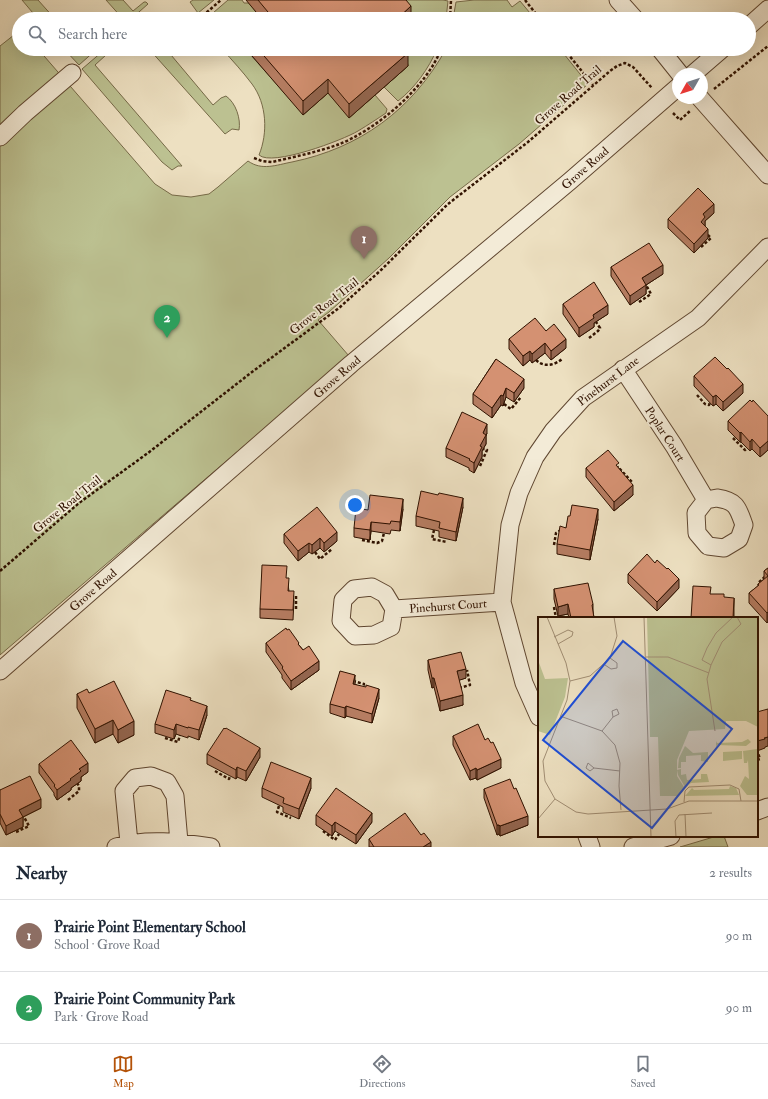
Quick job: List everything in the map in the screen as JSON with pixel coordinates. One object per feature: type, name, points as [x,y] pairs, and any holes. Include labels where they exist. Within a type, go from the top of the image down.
[{"type":"street","points":[[618,0],[629,12]]},
{"type":"street","points":[[756,20],[768,9]]},
{"type":"street","points":[[666,56],[675,68]]},
{"type":"street","points":[[700,68],[714,56]]},
{"type":"street","points":[[0,138],[72,73]]},
{"type":"street","name":"Grove Road","points":[[0,671],[351,364],[564,186],[672,92]]},
{"type":"street","points":[[705,104],[768,175]]},
{"type":"street","name":"Pinehurst Lane","points":[[538,715],[524,683],[502,602],[510,525],[520,493],[535,457],[553,431],[583,398],[698,318],[768,247]]},
{"type":"street","name":"Poplar Court","points":[[623,369],[674,446],[706,500]]},
{"type":"street","name":"Pinehurst Court","points":[[394,609],[502,602]]},
{"type":"street","points":[[179,842],[175,796],[167,782],[151,776],[135,778],[124,791],[122,845],[179,842],[211,847]]},
{"type":"street","points":[[758,810],[768,807]]},
{"type":"street","points":[[587,837],[591,847]]},
{"type":"street","points":[[633,847],[668,837]]},
{"type":"path","points":[[207,12],[221,0]]},
{"type":"path","points":[[450,12],[451,0]]},
{"type":"path","points":[[525,0],[534,12]]},
{"type":"path","points":[[756,55],[768,46]]},
{"type":"path","points":[[254,158],[272,162],[338,144],[372,127],[414,91],[438,56]]},
{"type":"path","points":[[570,56],[593,85]]},
{"type":"path","points":[[724,80],[755,56]]},
{"type":"path","name":"Grove Road Trail","points":[[0,571],[79,503],[148,453],[252,372],[339,308],[381,270],[448,204],[528,142],[617,66],[625,63],[632,67],[648,83]]},
{"type":"path","points":[[701,247],[711,238],[703,229]]},
{"type":"path","points":[[639,302],[651,294],[646,285]]},
{"type":"path","points":[[590,338],[600,328],[596,322]]},
{"type":"path","points":[[536,360],[543,365],[551,365],[562,359]]},
{"type":"path","points":[[697,395],[705,404],[709,405],[710,403]]},
{"type":"path","points":[[504,404],[511,409],[520,397]]},
{"type":"path","points":[[733,438],[745,450],[747,448]]},
{"type":"path","points":[[480,466],[486,450],[483,449]]},
{"type":"path","points":[[616,469],[618,467],[632,482]]},
{"type":"path","points":[[434,530],[432,539],[447,542]]},
{"type":"path","points":[[554,545],[556,533],[560,530],[567,531]]},
{"type":"path","points":[[362,540],[378,543],[382,541],[384,533]]},
{"type":"path","points":[[315,552],[320,559],[332,549]]},
{"type":"path","points":[[763,589],[758,583],[768,574]]},
{"type":"path","points":[[289,596],[296,596],[296,610]]},
{"type":"path","points":[[554,607],[556,617]]},
{"type":"path","points":[[459,688],[470,685],[466,670]]},
{"type":"path","points":[[348,680],[364,684],[361,695]]},
{"type":"path","points":[[165,738],[178,742],[180,735]]},
{"type":"path","points":[[215,771],[229,778],[230,776]]},
{"type":"path","points":[[68,800],[79,791],[79,786],[77,783]]},
{"type":"path","points":[[279,806],[277,812],[291,818]]},
{"type":"path","points":[[16,832],[29,826],[24,817]]},
{"type":"path","points":[[323,831],[335,840],[339,834]]},
{"type":"green space","points":[[22,0],[38,0],[49,12],[32,12]]},
{"type":"green space","points":[[106,0],[123,0],[133,11],[144,2],[148,4],[139,12],[117,12]]},
{"type":"green space","points":[[193,0],[214,0],[199,12],[197,12],[190,2]]},
{"type":"green space","points":[[228,0],[242,0],[244,3],[249,3],[256,12],[214,12]]},
{"type":"green space","points":[[394,0],[448,1],[447,12],[404,12]]},
{"type":"green space","points":[[474,0],[507,0],[512,7],[520,1],[529,12],[454,12],[456,2]]},
{"type":"green space","points":[[12,37],[12,56],[44,56],[155,184],[172,195],[191,197],[209,194],[248,161],[264,167],[275,166],[317,156],[362,136],[382,123],[400,108],[417,90],[442,56],[566,56],[588,84],[519,144],[450,197],[389,258],[329,312],[318,320],[349,356],[0,655],[0,46]]},
{"type":"green space","points":[[71,56],[89,56],[79,65]]},
{"type":"green space","points":[[97,56],[105,56],[95,65],[182,166],[178,166],[172,170],[162,162],[82,69]]},
{"type":"green space","points":[[155,56],[172,56],[213,105],[221,98],[226,96],[230,99],[237,112],[239,130],[232,129],[225,134]]},
{"type":"green space","points":[[228,56],[252,56],[303,114],[328,93],[349,117],[375,95],[387,109],[386,113],[358,131],[324,146],[278,158],[266,158],[259,155],[265,128],[261,100],[252,84]]},
{"type":"green space","points":[[399,56],[434,56],[421,77],[398,101],[384,87],[408,66]]},
{"type":"green space","points":[[714,837],[724,837],[728,847],[680,847]]},
{"type":"building","points":[[258,0],[406,0],[411,6],[405,12],[268,12]]},
{"type":"building","points":[[264,56],[405,56],[349,104],[328,79],[303,101]]},
{"type":"building","points":[[698,188],[714,204],[703,214],[705,217],[701,222],[708,229],[694,244],[668,219]]},
{"type":"building","points":[[649,243],[663,265],[642,278],[646,285],[630,296],[611,267]]},
{"type":"building","points":[[594,282],[608,305],[593,315],[594,318],[579,328],[563,304]]},
{"type":"building","points":[[535,318],[546,331],[554,324],[566,339],[551,351],[545,343],[532,354],[530,351],[523,356],[509,339]]},
{"type":"building","points":[[715,357],[743,384],[723,402],[716,395],[713,397],[694,376]]},
{"type":"building","points":[[496,359],[524,379],[514,393],[506,388],[503,396],[501,395],[492,408],[473,394]]},
{"type":"building","points":[[750,400],[752,402],[753,400],[768,416],[768,441],[760,448],[752,439],[750,442],[728,421]]},
{"type":"building","points":[[462,412],[487,424],[483,433],[486,435],[480,446],[482,447],[474,463],[469,460],[470,459],[446,448]]},
{"type":"building","points":[[608,450],[619,463],[616,465],[633,485],[614,502],[586,468]]},
{"type":"building","points":[[421,491],[463,498],[456,532],[439,528],[440,522],[416,516]]},
{"type":"building","points":[[370,495],[403,499],[400,522],[391,521],[390,524],[371,522],[370,530],[354,528],[356,508],[368,510]]},
{"type":"building","points":[[572,505],[598,509],[590,550],[557,544],[560,526],[566,528]]},
{"type":"building","points":[[317,507],[337,532],[324,543],[320,538],[312,545],[309,543],[298,551],[284,534]]},
{"type":"building","points":[[647,554],[655,563],[657,560],[679,579],[657,602],[628,574]]},
{"type":"building","points":[[262,565],[287,566],[286,578],[289,578],[288,591],[294,591],[293,610],[260,609]]},
{"type":"building","points":[[768,568],[768,576],[764,571]]},
{"type":"building","points":[[768,576],[768,612],[767,613],[749,593]]},
{"type":"building","points":[[588,583],[593,604],[594,617],[571,617],[568,604],[558,607],[554,589]]},
{"type":"building","points":[[693,586],[711,587],[710,594],[724,594],[724,597],[734,598],[733,617],[691,617]]},
{"type":"building","points":[[286,628],[287,630],[289,629],[303,650],[309,646],[319,661],[291,681],[266,643]]},
{"type":"building","points":[[461,652],[466,669],[457,671],[463,695],[440,701],[434,678],[432,678],[428,660]]},
{"type":"building","points":[[340,671],[355,675],[353,684],[366,687],[366,685],[379,689],[372,714],[346,706],[345,708],[330,704]]},
{"type":"building","points":[[114,681],[134,721],[118,730],[113,720],[95,729],[77,694],[87,689],[89,693]]},
{"type":"building","points":[[166,690],[191,698],[190,700],[207,706],[199,730],[176,724],[174,730],[155,724]]},
{"type":"building","points":[[768,709],[768,737],[758,741],[758,712]]},
{"type":"building","points":[[478,724],[485,740],[488,738],[491,743],[493,742],[501,759],[477,770],[476,768],[470,771],[453,736]]},
{"type":"building","points":[[224,728],[260,748],[246,771],[237,767],[236,770],[207,754]]},
{"type":"building","points":[[71,740],[88,763],[79,769],[81,771],[70,779],[71,780],[57,790],[54,786],[55,785],[39,764]]},
{"type":"building","points":[[271,762],[311,778],[299,809],[283,803],[284,798],[262,788]]},
{"type":"building","points":[[30,776],[41,799],[19,810],[23,817],[6,826],[0,814],[0,790]]},
{"type":"building","points":[[510,779],[514,789],[516,788],[528,816],[500,826],[497,825],[484,789]]},
{"type":"building","points":[[336,788],[372,813],[356,835],[335,822],[332,826],[316,815]]},
{"type":"building","points":[[405,813],[421,835],[424,833],[431,842],[423,847],[374,847],[369,839]]},
{"type":"place","name":"Prairie Point Elementary School","points":[[364,259]]},
{"type":"place","name":"Prairie Point Community Park","points":[[167,338]]}]
